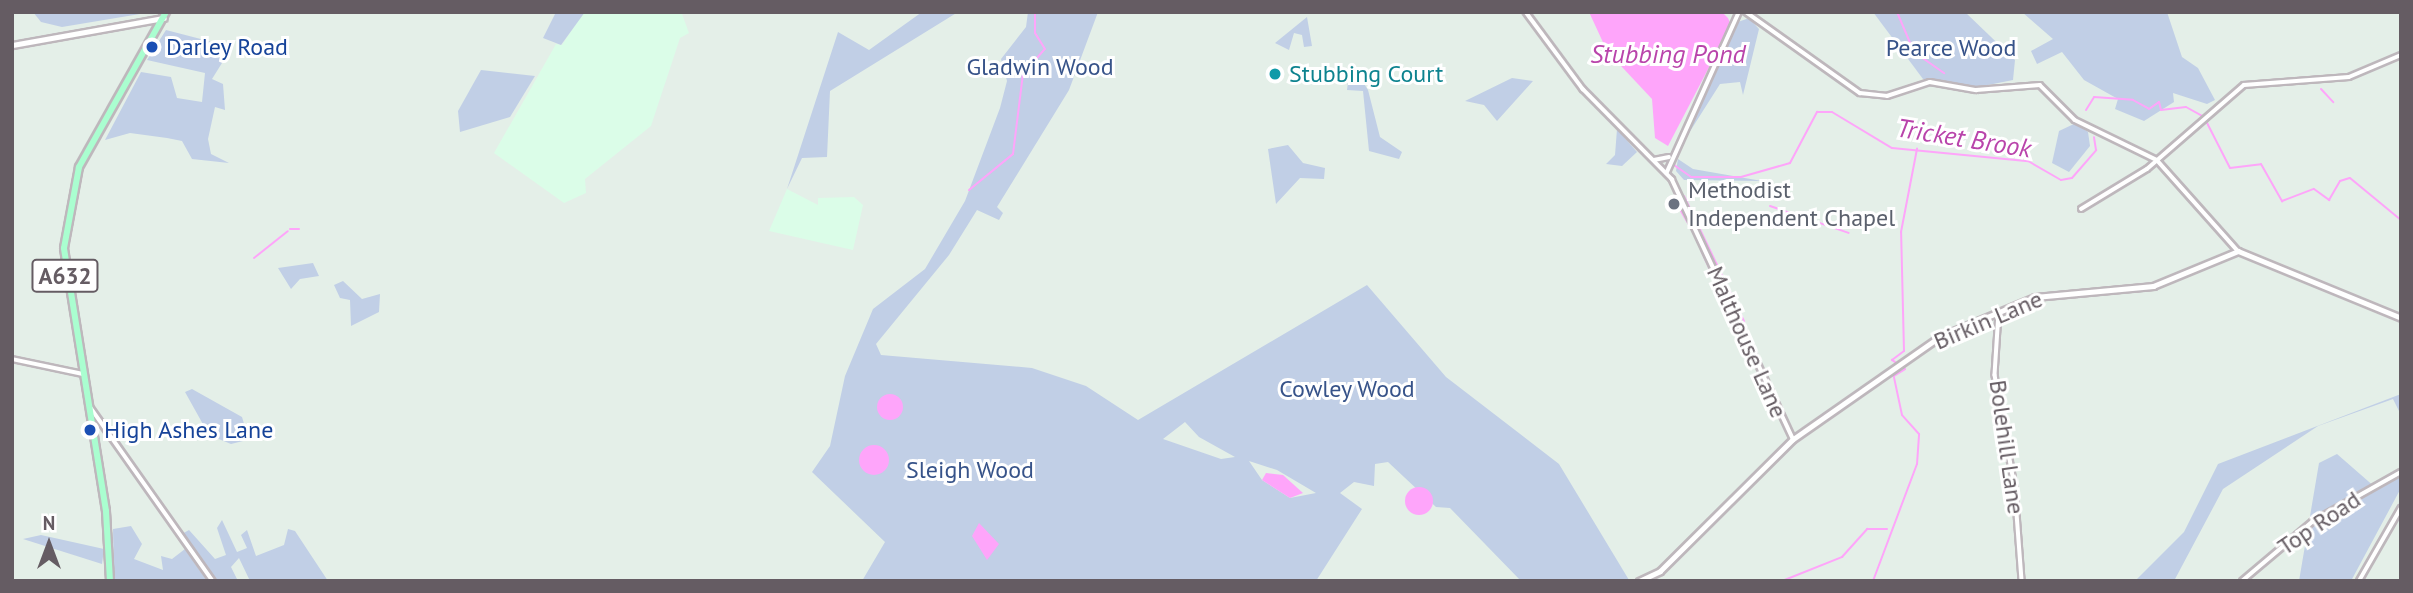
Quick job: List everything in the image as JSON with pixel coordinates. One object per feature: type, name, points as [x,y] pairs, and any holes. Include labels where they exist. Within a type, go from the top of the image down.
[{"type":"main road","name":"A632","points":[[110,581],[106,511],[64,269],[73,185],[165,15]]},
{"type":"street","name":"Malthouse Lane","points":[[1526,12],[1583,89],[1667,172],[1793,439]]},
{"type":"street","points":[[1667,172],[1670,157],[1739,12]]},
{"type":"street","points":[[1746,12],[1860,93],[1887,96],[1930,82],[1976,90],[2036,83],[2076,120],[2157,160],[2238,251],[2401,318]]},
{"type":"street","points":[[12,45],[165,15]]},
{"type":"street","points":[[1738,18],[1750,17]]},
{"type":"street","points":[[2081,209],[2202,127],[2244,85],[2349,77],[2401,55]]},
{"type":"street","points":[[1654,160],[1670,157]]},
{"type":"street","name":"Birkin Lane","points":[[1639,581],[1660,571],[1793,439],[1901,362],[1999,313],[2063,291],[2153,286],[2238,251]]},
{"type":"street","name":"Bolehill Lane","points":[[1999,313],[1996,386],[2015,487],[2022,581]]},
{"type":"street","points":[[12,359],[83,374]]},
{"type":"street","points":[[88,403],[213,581]]},
{"type":"street","name":"Top Road","points":[[2242,581],[2312,522],[2401,472]]},
{"type":"street","points":[[2359,581],[2401,508]]},
{"type":"shaded area","points":[[583,13],[682,14],[689,33],[680,38],[651,126],[585,179],[586,193],[564,203],[494,153],[556,44],[562,45]]},
{"type":"shaded area","points":[[787,189],[818,205],[818,198],[854,197],[863,205],[853,250],[769,231]]},
{"type":"green space","points":[[33,12],[152,12],[62,27],[41,22]]},
{"type":"green space","points":[[556,12],[585,12],[561,45],[543,38]]},
{"type":"green space","name":"Gladwin Wood","points":[[922,12],[958,12],[830,91],[827,157],[802,158],[787,189],[838,32],[869,50]]},
{"type":"green space","points":[[1028,12],[1098,12],[1069,90],[997,207],[1003,213],[999,220],[977,210],[949,255],[876,344],[881,355],[1032,368],[1086,386],[1138,420],[1367,285],[1446,377],[1559,464],[1629,580],[1521,581],[1450,508],[1436,507],[1388,462],[1375,464],[1374,486],[1354,482],[1340,493],[1362,509],[1316,581],[862,581],[885,542],[812,472],[830,446],[845,376],[873,309],[925,269],[965,201],[1000,108],[1007,81],[1001,59],[1026,27]],"holes":[[[1185,422],[1199,437],[1235,457],[1221,459],[1163,439]],[[1249,461],[1277,470],[1316,493],[1290,498],[1262,480]]]},
{"type":"green space","name":"Pearce Wood","points":[[1873,12],[1965,12],[2015,60],[2013,80],[1973,88],[1923,79]]},
{"type":"green space","points":[[2022,12],[2167,12],[2182,57],[2198,68],[2215,100],[2207,104],[2173,93],[2174,102],[2144,121],[2115,109],[2118,99],[2084,80],[2062,52],[2037,64],[2031,51],[2053,39]]},
{"type":"green space","points":[[1307,17],[1312,46],[1304,47],[1302,35],[1294,33],[1289,50],[1275,43]]},
{"type":"green space","points":[[1749,18],[1759,29],[1743,95],[1740,82],[1720,84],[1675,155],[1738,22]]},
{"type":"green space","points":[[166,30],[220,44],[222,63],[212,79],[223,84],[225,110],[215,107],[208,139],[211,154],[229,163],[192,159],[182,141],[167,138],[130,133],[105,140],[141,72],[171,77],[177,98],[202,102],[205,73],[147,60]]},
{"type":"green space","points":[[481,70],[535,76],[510,117],[460,132],[458,111]]},
{"type":"green space","points":[[1512,78],[1533,81],[1497,121],[1484,105],[1465,101]]},
{"type":"green space","points":[[1348,82],[1363,82],[1368,90],[1380,137],[1402,152],[1399,159],[1369,151],[1363,91],[1347,90]]},
{"type":"green space","points":[[2076,123],[2088,132],[2090,146],[2069,172],[2052,163],[2059,131]]},
{"type":"green space","points":[[1617,129],[1637,152],[1622,166],[1606,164],[1615,155]]},
{"type":"green space","points":[[1288,145],[1303,163],[1325,168],[1324,179],[1300,178],[1276,204],[1268,149]]},
{"type":"green space","points":[[1678,159],[1693,169],[1762,181],[1684,180],[1676,171]]},
{"type":"green space","points":[[313,263],[319,276],[300,279],[291,289],[278,268]]},
{"type":"green space","points":[[343,281],[362,299],[380,294],[379,312],[351,326],[350,300],[340,298],[334,285]]},
{"type":"green space","points":[[192,389],[242,417],[245,427],[254,424],[259,437],[231,444],[209,435],[185,392]]},
{"type":"green space","points":[[2401,394],[2401,415],[2393,399],[2318,426],[2223,489],[2174,581],[2135,581],[2184,532],[2218,464]]},
{"type":"green space","points":[[2337,454],[2376,488],[2401,475],[2401,488],[2351,581],[2299,581],[2319,463]]},
{"type":"green space","points":[[222,520],[237,552],[247,548],[241,535],[247,530],[256,556],[284,545],[288,529],[295,531],[328,581],[250,581],[239,558],[231,567],[238,581],[218,581],[182,534],[189,530],[215,559],[226,555],[217,528]]},
{"type":"green space","points":[[131,526],[142,544],[134,559],[163,570],[161,556],[172,559],[185,549],[207,581],[114,581],[113,529]]},
{"type":"green space","points":[[41,535],[104,549],[102,564],[23,539]]},
{"type":"water","name":"Stubbing Pond","points":[[1589,12],[1722,12],[1728,18],[1731,25],[1668,146],[1655,138],[1652,99],[1607,51]]},
{"type":"water","points":[[890,394],[899,398],[903,407],[899,416],[890,420],[881,416],[877,407],[881,398]]},
{"type":"water","points":[[874,445],[885,449],[889,460],[885,471],[874,475],[863,471],[859,460],[863,449]]},
{"type":"water","points":[[1266,473],[1283,475],[1303,493],[1290,498],[1262,480]]},
{"type":"water","points":[[1419,487],[1429,491],[1433,501],[1429,511],[1419,515],[1409,511],[1405,501],[1409,491]]},
{"type":"water","points":[[979,523],[999,544],[987,560],[972,536]]},
{"type":"waterway","points":[[969,190],[1013,154],[1023,74],[1045,49],[1035,33],[1035,12]]},
{"type":"waterway","points":[[1897,12],[1914,52],[1944,73]]},
{"type":"waterway","points":[[2321,89],[2333,102]]},
{"type":"waterway","name":"Tricket Brook","points":[[2086,110],[2094,97],[2133,100],[2149,109],[2159,102],[2161,110],[2186,107],[2204,117],[2230,168],[2261,164],[2282,201],[2314,189],[2329,200],[2340,181],[2350,178],[2401,220]]},
{"type":"waterway","name":"Tricket Brook","points":[[1670,169],[1674,165],[1691,177],[1741,177],[1790,163],[1817,112],[1832,112],[1892,148],[2028,161],[2061,180],[2072,178],[2096,150],[2094,137]]},
{"type":"waterway","points":[[1873,581],[1917,464],[1919,434],[1902,415],[1894,376],[1905,369],[1892,360],[1904,351],[1901,232],[1917,149]]},
{"type":"waterway","points":[[1684,196],[1744,321]]},
{"type":"waterway","points":[[1770,206],[1849,233]]},
{"type":"waterway","points":[[1681,211],[1691,228]]},
{"type":"waterway","points":[[290,229],[299,229]]},
{"type":"waterway","points":[[254,258],[288,231]]},
{"type":"waterway","points":[[1701,250],[1732,318]]},
{"type":"waterway","points":[[1782,581],[1842,557],[1867,529],[1887,529]]},
{"type":"place","name":"Darley Road","points":[[152,47]]},
{"type":"place","name":"Stubbing Court","points":[[1275,74]]},
{"type":"place","name":"Methodist Independent Chapel","points":[[1674,204]]},
{"type":"place","name":"High Ashes Lane","points":[[90,430]]},
{"type":"park label","name":"Cowley Wood","points":[[1347,389]]},
{"type":"park label","name":"Sleigh Wood","points":[[970,470]]}]
